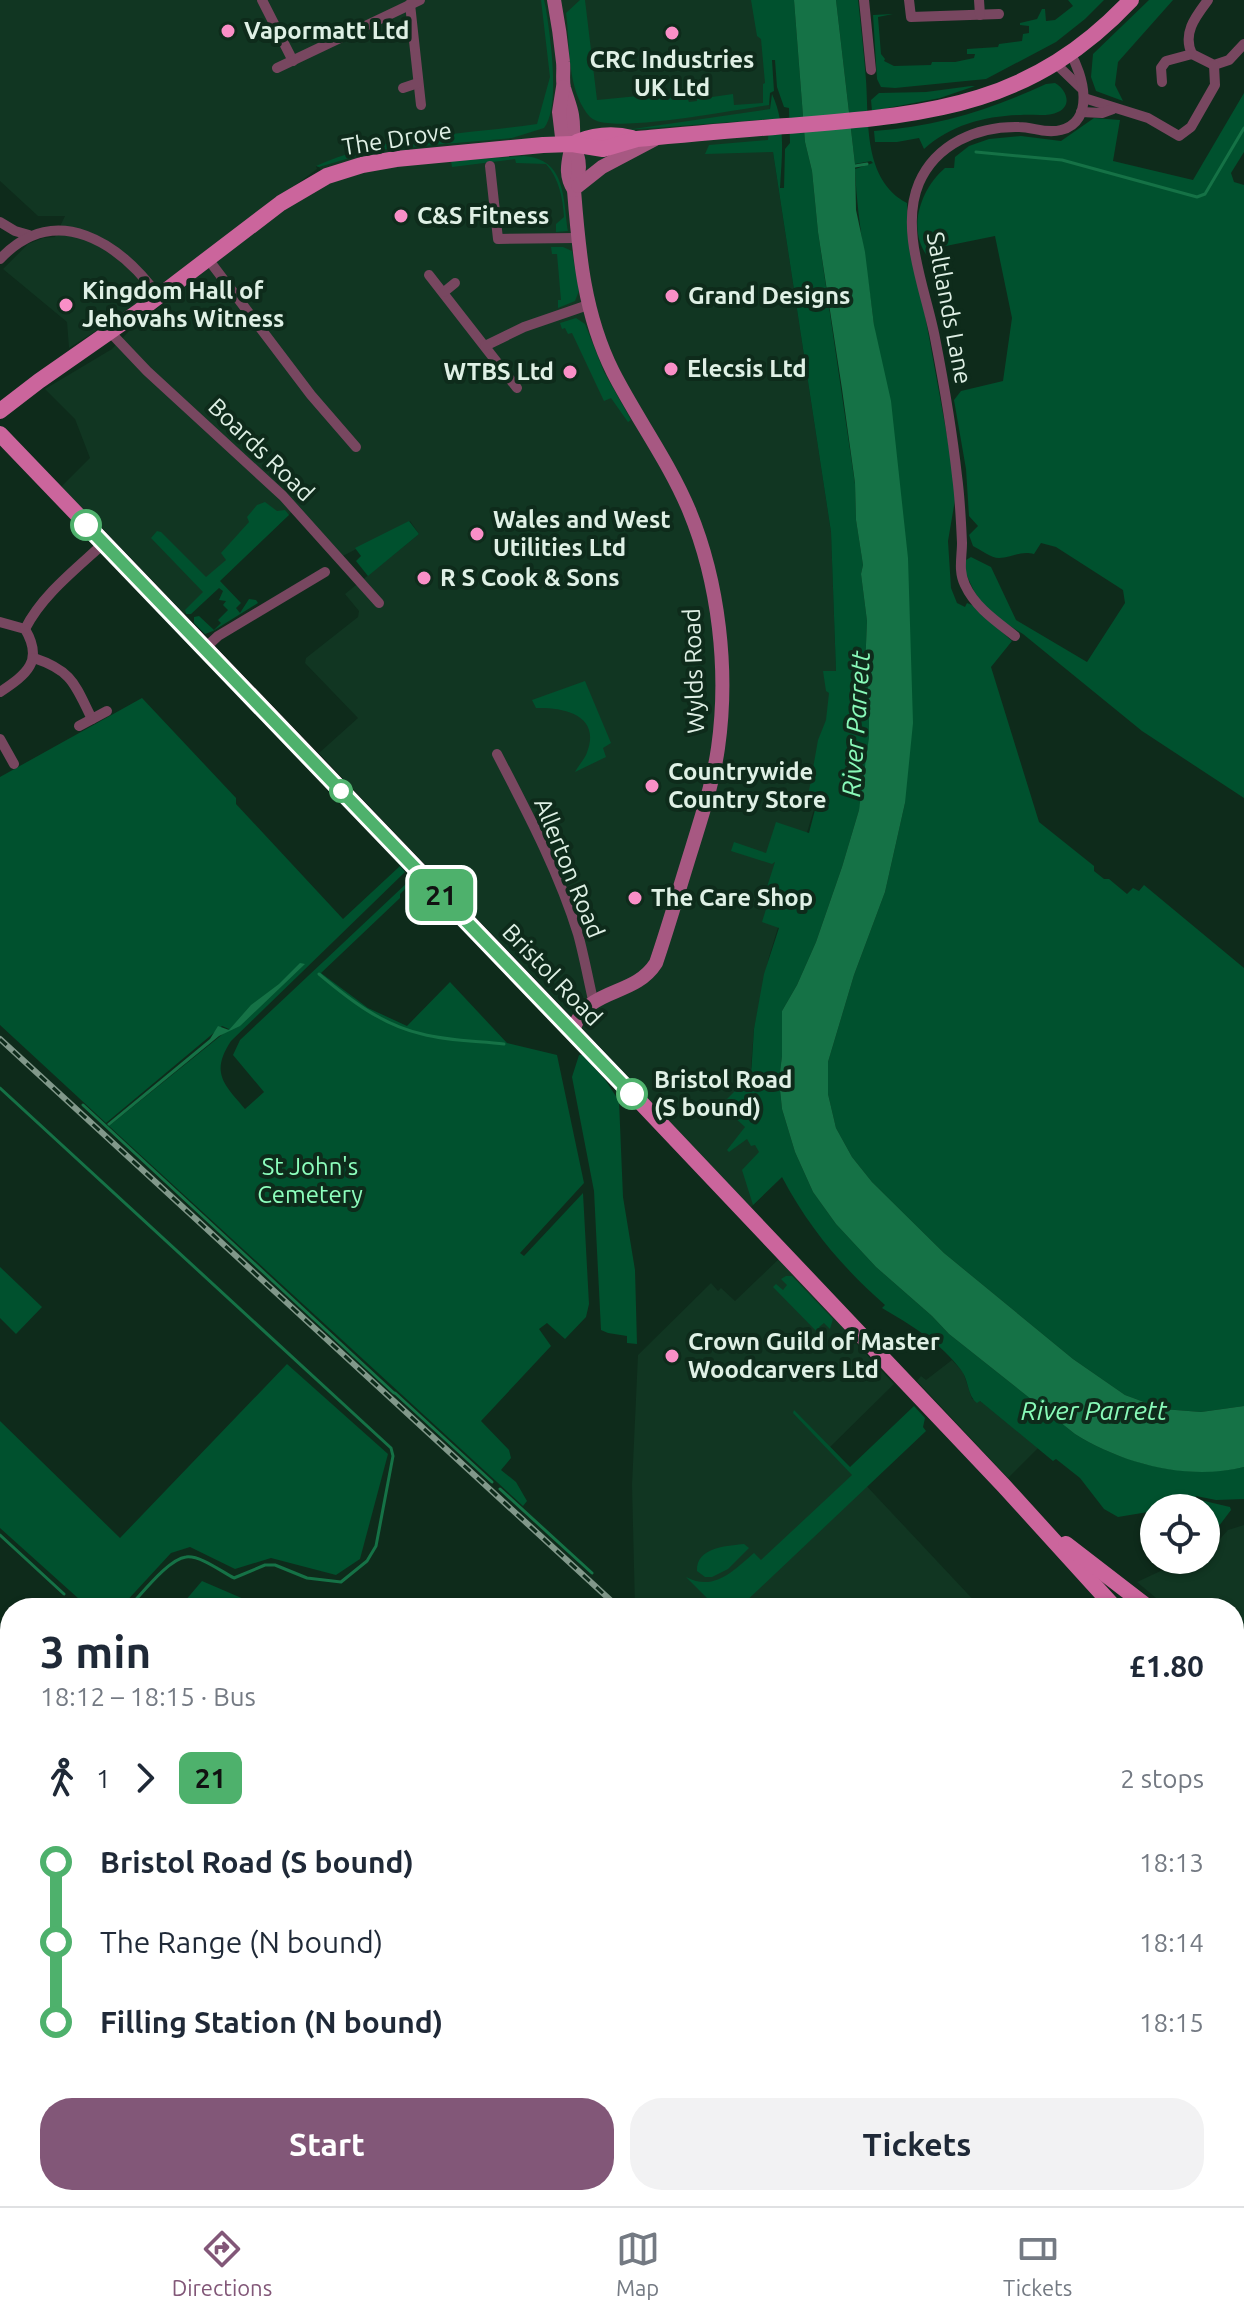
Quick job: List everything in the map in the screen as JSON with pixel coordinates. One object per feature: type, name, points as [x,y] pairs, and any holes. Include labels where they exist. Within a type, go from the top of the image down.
[{"type":"main road","name":"The Drove","points":[[0,411],[159,297],[291,195],[335,172],[396,159],[572,144],[603,149],[637,139],[884,118],[938,110],[984,97],[1055,63],[1097,33],[1131,0]]},
{"type":"main road","name":"Bristol Road","points":[[0,434],[573,1031],[1106,1598]]},
{"type":"main road","name":"Bristol Road","points":[[1033,1518],[1136,1598]]},
{"type":"street","points":[[262,0],[293,61]]},
{"type":"street","name":"Wylds Road","points":[[554,0],[563,63],[563,87],[574,118],[572,144],[566,162],[569,182],[574,190],[576,238],[588,305],[613,373],[689,509],[715,604],[721,681],[719,740],[710,787],[656,963],[645,977],[593,1000]]},
{"type":"street","points":[[864,0],[871,70]]},
{"type":"street","points":[[909,0],[911,17],[999,14]]},
{"type":"street","points":[[979,0],[980,15]]},
{"type":"street","points":[[1192,54],[1190,24],[1208,0]]},
{"type":"street","points":[[277,68],[415,2],[421,105]]},
{"type":"street","points":[[1162,82],[1161,68],[1166,61],[1192,54],[1214,65],[1229,60],[1244,44]]},
{"type":"street","points":[[1070,53],[1079,68],[1081,112],[1102,113],[1113,109]]},
{"type":"street","points":[[1055,63],[1082,93],[1113,109],[1148,118],[1179,136],[1185,134],[1215,85],[1214,65]]},
{"type":"street","points":[[403,88],[418,83]]},
{"type":"street","name":"Saltlands Lane","points":[[1015,636],[979,606],[964,583],[960,568],[959,494],[952,437],[916,248],[912,206],[918,186],[933,159],[959,140],[1003,127],[1059,131],[1071,125],[1081,112]]},
{"type":"street","points":[[574,190],[587,176],[659,137]]},
{"type":"street","points":[[490,166],[498,239],[576,238]]},
{"type":"street","points":[[0,222],[29,235],[58,229],[72,231],[102,244],[129,260],[159,297]]},
{"type":"street","points":[[0,259],[29,235]]},
{"type":"street","points":[[208,259],[311,395],[356,447]]},
{"type":"street","points":[[429,275],[517,388]]},
{"type":"street","points":[[444,292],[455,283]]},
{"type":"street","points":[[485,346],[524,327],[588,305]]},
{"type":"street","name":"Boards Road","points":[[110,332],[147,371],[289,502],[379,603]]},
{"type":"street","points":[[0,692],[21,676],[34,658],[35,651],[25,629],[31,616],[104,543]]},
{"type":"street","points":[[205,648],[218,636],[325,572]]},
{"type":"street","points":[[0,622],[25,629]]},
{"type":"street","points":[[34,658],[58,666],[70,677],[92,719]]},
{"type":"street","points":[[79,726],[107,711]]},
{"type":"street","points":[[1,743],[14,764]]},
{"type":"street","name":"Allerton Road","points":[[497,754],[530,818],[570,912],[593,1000]]},
{"type":"street","points":[[573,1031],[579,1014],[593,1000]]},
{"type":"shaded area","points":[[0,0],[757,0],[773,152],[831,532],[836,671],[823,780],[769,957],[754,1029],[751,1067],[782,1177],[748,1210],[319,753],[358,718],[305,663],[306,658],[358,617],[359,611],[345,594],[419,534],[410,521],[339,558],[295,509],[183,615],[60,488],[90,458],[75,419],[45,389],[112,349],[129,331],[279,212],[328,183],[316,166],[317,169],[124,313],[69,348],[67,322],[3,269],[28,244],[55,237],[65,216],[38,216],[0,181]]},
{"type":"shaded area","points":[[783,1255],[859,1335],[854,1341],[894,1384],[830,1447],[972,1598],[635,1598],[632,1485],[638,1355],[711,1283],[735,1301]]},
{"type":"shaded area","points":[[952,1360],[963,1372],[972,1399],[979,1400],[1038,1448],[1008,1478],[917,1381],[921,1376],[926,1380]]},
{"type":"shaded area","points":[[1244,1525],[1244,1598],[1156,1598],[1137,1582],[1154,1574],[1220,1574],[1220,1539],[1228,1530]]},
{"type":"green space","points":[[541,0],[544,0],[546,9],[553,70],[552,104],[544,128],[512,138],[377,150],[316,166],[396,142],[537,124],[550,77]]},
{"type":"green space","points":[[580,0],[585,0],[597,100],[659,94],[686,95],[689,102],[697,101],[697,91],[711,90],[712,97],[733,94],[734,105],[763,103],[765,83],[761,39],[757,36],[751,0],[794,0],[805,142],[812,171],[855,484],[867,621],[865,668],[869,697],[869,737],[859,810],[816,942],[782,1011],[779,1080],[782,1109],[795,1152],[813,1192],[836,1224],[876,1267],[949,1334],[1075,1434],[1114,1454],[1156,1467],[1201,1472],[1244,1467],[1244,1499],[1220,1500],[1220,1494],[1140,1494],[1140,1513],[1118,1517],[1104,1509],[1080,1478],[1056,1459],[1053,1461],[980,1401],[977,1403],[971,1396],[964,1374],[944,1351],[882,1308],[885,1305],[815,1230],[782,1177],[753,1205],[742,1170],[759,1152],[755,1145],[751,1146],[747,1139],[729,1152],[727,1150],[745,1127],[721,1105],[751,1075],[754,1029],[764,974],[779,928],[762,922],[771,893],[766,890],[775,862],[772,864],[731,851],[734,842],[766,853],[776,822],[809,833],[817,802],[815,793],[809,791],[818,740],[826,720],[829,693],[823,671],[836,671],[831,532],[773,152],[705,154],[709,145],[768,140],[769,119],[626,130],[770,109],[772,94],[781,128],[780,188],[784,188],[785,149],[790,143],[789,108],[784,107],[777,87],[775,60],[772,60],[774,91],[770,93],[769,105],[655,122],[611,123],[595,120],[586,113],[575,87],[566,13]]},
{"type":"green space","points":[[836,0],[858,0],[869,131],[875,165],[882,180],[907,203],[952,463],[955,500],[948,541],[951,588],[957,603],[965,607],[967,603],[972,605],[1012,641],[991,667],[1039,822],[1094,866],[1094,871],[1127,894],[1133,888],[1139,891],[1144,885],[1244,968],[1244,1406],[1201,1412],[1163,1409],[1125,1395],[1073,1359],[944,1253],[872,1182],[852,1157],[836,1128],[828,1094],[828,1062],[854,975],[885,892],[905,803],[874,325],[855,169],[873,163],[855,164]]},
{"type":"green space","points":[[1068,0],[1104,0],[1056,42],[986,79],[895,88],[881,87],[877,79],[873,15],[893,14],[878,17],[884,61],[894,66],[931,65],[932,62],[974,58],[975,54],[967,54],[967,49],[998,47],[999,44],[1022,41],[1023,34],[1029,33],[1029,26],[1020,23],[1037,19],[1042,9],[1045,9],[1046,21],[1055,20],[1073,6]]},
{"type":"green space","points":[[1149,0],[1173,0],[1118,62],[1115,85],[1123,101],[1096,91],[1091,77],[1093,54]]},
{"type":"green space","points":[[1055,83],[1065,93],[1067,101],[1063,109],[1054,114],[982,120],[945,134],[924,149],[919,138],[875,142],[874,131],[919,126],[962,116]]},
{"type":"green space","points":[[975,86],[940,98],[872,111],[871,100],[879,93],[926,92]]},
{"type":"green space","points":[[1244,93],[1244,152],[1231,173],[1234,182],[1244,185],[1244,798],[1142,731],[1023,634],[999,619],[974,591],[965,572],[966,560],[971,557],[991,567],[1016,620],[1087,662],[1125,603],[1123,590],[1056,547],[1041,543],[1034,554],[999,558],[973,546],[969,535],[978,526],[969,516],[966,469],[954,400],[961,391],[1003,381],[1012,318],[995,236],[931,249],[932,261],[919,239],[917,226],[922,200],[928,188],[945,168],[954,168],[955,157],[969,146],[989,139],[1021,136],[1061,141],[1094,118],[1120,120],[1113,161],[1193,180]]},
{"type":"green space","points":[[524,156],[548,164],[555,172],[563,194],[568,231],[556,232],[556,224],[564,217],[563,203],[557,182],[546,164],[516,163],[515,159],[452,167],[451,161]]},
{"type":"green space","points":[[551,247],[572,251],[579,291],[575,301],[558,308],[558,300],[561,300],[557,254],[552,254]]},
{"type":"green space","points":[[576,318],[585,324],[604,372],[631,420],[628,422],[611,398],[604,401],[572,333],[568,334],[565,328],[562,329],[560,323]]},
{"type":"green space","points":[[265,502],[277,511],[285,510],[289,515],[220,581],[241,603],[236,608],[240,613],[249,599],[258,603],[213,631],[205,634],[194,623],[194,617],[199,616],[214,630],[221,623],[218,620],[228,610],[223,605],[226,601],[219,600],[223,591],[219,588],[191,614],[186,614],[185,610],[203,592],[151,538],[157,531],[161,532],[206,577],[226,560],[221,553],[249,522],[247,517],[257,505]]},
{"type":"green space","points":[[409,521],[419,534],[368,576],[356,561],[361,556],[355,548]]},
{"type":"green space","points":[[585,681],[611,743],[603,748],[606,757],[575,772],[586,755],[590,741],[585,722],[569,712],[536,708],[532,700]]},
{"type":"green space","name":"St John's Cemetery","points":[[142,698],[343,919],[400,866],[405,872],[231,1041],[221,1062],[222,1078],[245,1109],[264,1092],[233,1055],[240,1040],[408,882],[411,883],[400,898],[321,973],[368,1008],[407,1026],[450,982],[507,1043],[557,1055],[584,1183],[520,1253],[524,1256],[583,1193],[589,1304],[586,1317],[565,1339],[547,1323],[539,1329],[551,1346],[481,1421],[509,1450],[511,1458],[501,1470],[516,1482],[527,1501],[523,1506],[109,1126],[229,1029],[222,1026],[106,1123],[0,1025],[0,777]]},
{"type":"green space","points":[[579,1055],[583,1055],[606,1081],[619,1101],[623,1197],[635,1270],[637,1344],[627,1343],[627,1336],[601,1330],[594,1191],[572,1077]]},
{"type":"green space","points":[[0,1267],[42,1307],[16,1334],[0,1318]]},
{"type":"green space","points":[[792,1276],[833,1319],[830,1329],[824,1323],[819,1327],[825,1334],[822,1337],[773,1287],[776,1284],[783,1290],[787,1285],[781,1279]]},
{"type":"green space","points":[[287,1364],[388,1454],[360,1559],[336,1575],[271,1558],[235,1569],[190,1547],[171,1553],[129,1598],[78,1598],[0,1528],[0,1421],[120,1538]]},
{"type":"green space","points":[[914,1406],[925,1418],[923,1427],[926,1431],[750,1598],[707,1598],[686,1577],[696,1581],[714,1581],[754,1553],[761,1560],[852,1475],[793,1413],[794,1410],[850,1467]]},
{"type":"green space","points":[[1220,1505],[1231,1510],[1220,1525]]},
{"type":"green space","points":[[744,1544],[749,1548],[728,1569],[712,1577],[705,1577],[697,1571],[698,1563],[707,1552]]},
{"type":"green space","points":[[202,1581],[242,1598],[188,1598]]},
{"type":"water","name":"River Parrett","points":[[794,0],[836,0],[855,164],[856,210],[874,325],[891,401],[908,558],[913,723],[905,803],[885,892],[854,975],[828,1062],[828,1094],[836,1128],[852,1157],[872,1182],[944,1253],[1073,1359],[1125,1395],[1163,1409],[1201,1412],[1244,1406],[1244,1467],[1201,1472],[1156,1467],[1114,1454],[1075,1434],[949,1334],[876,1267],[836,1224],[813,1192],[795,1152],[782,1109],[779,1080],[782,1011],[816,942],[859,810],[869,737],[869,697],[865,668],[867,621],[855,483],[812,171],[805,142]]},
{"type":"water","points":[[300,963],[305,964],[240,1026],[219,1036],[109,1126],[107,1124],[210,1039],[218,1026],[229,1030],[251,1005]]},
{"type":"waterway","points":[[976,152],[1062,160],[1197,197],[1205,194],[1244,128]]},
{"type":"waterway","points":[[855,166],[867,164]]},
{"type":"waterway","points":[[319,974],[367,1010],[407,1030],[442,1038],[504,1044]]},
{"type":"waterway","points":[[0,1088],[391,1448],[393,1456],[376,1546],[367,1561],[341,1582],[307,1578],[275,1565],[265,1565],[234,1578],[204,1561],[186,1557],[171,1564],[137,1598]]},
{"type":"waterway","points":[[83,1105],[394,1393]]},
{"type":"waterway","points":[[395,1393],[492,1482]]},
{"type":"waterway","points":[[500,1489],[592,1573]]},
{"type":"waterway","points":[[0,1535],[64,1594]]},
{"type":"railway","points":[[0,1039],[608,1598]]},
{"type":"bus line","name":"21","points":[[86,525],[632,1094]]},
{"type":"place","name":"Vapormatt Ltd","points":[[228,31]]},
{"type":"place","name":"CRC Industries UK Ltd","points":[[672,33]]},
{"type":"place","name":"C&S Fitness","points":[[401,216]]},
{"type":"place","name":"Grand Designs","points":[[672,296]]},
{"type":"place","name":"Kingdom Hall of Jehovahs Witness","points":[[66,305]]},
{"type":"place","name":"Elecsis Ltd","points":[[671,369]]},
{"type":"place","name":"WTBS Ltd","points":[[570,372]]},
{"type":"place","name":"Wales and West Utilities Ltd","points":[[477,534]]},
{"type":"place","name":"R S Cook & Sons","points":[[424,578]]},
{"type":"place","name":"Countrywide Country Store","points":[[652,786]]},
{"type":"place","name":"The Care Shop","points":[[635,898]]},
{"type":"place","name":"Bristol Road (S bound)","points":[[632,1094]]},
{"type":"place","name":"Crown Guild of Master Woodcarvers Ltd","points":[[672,1356]]}]
